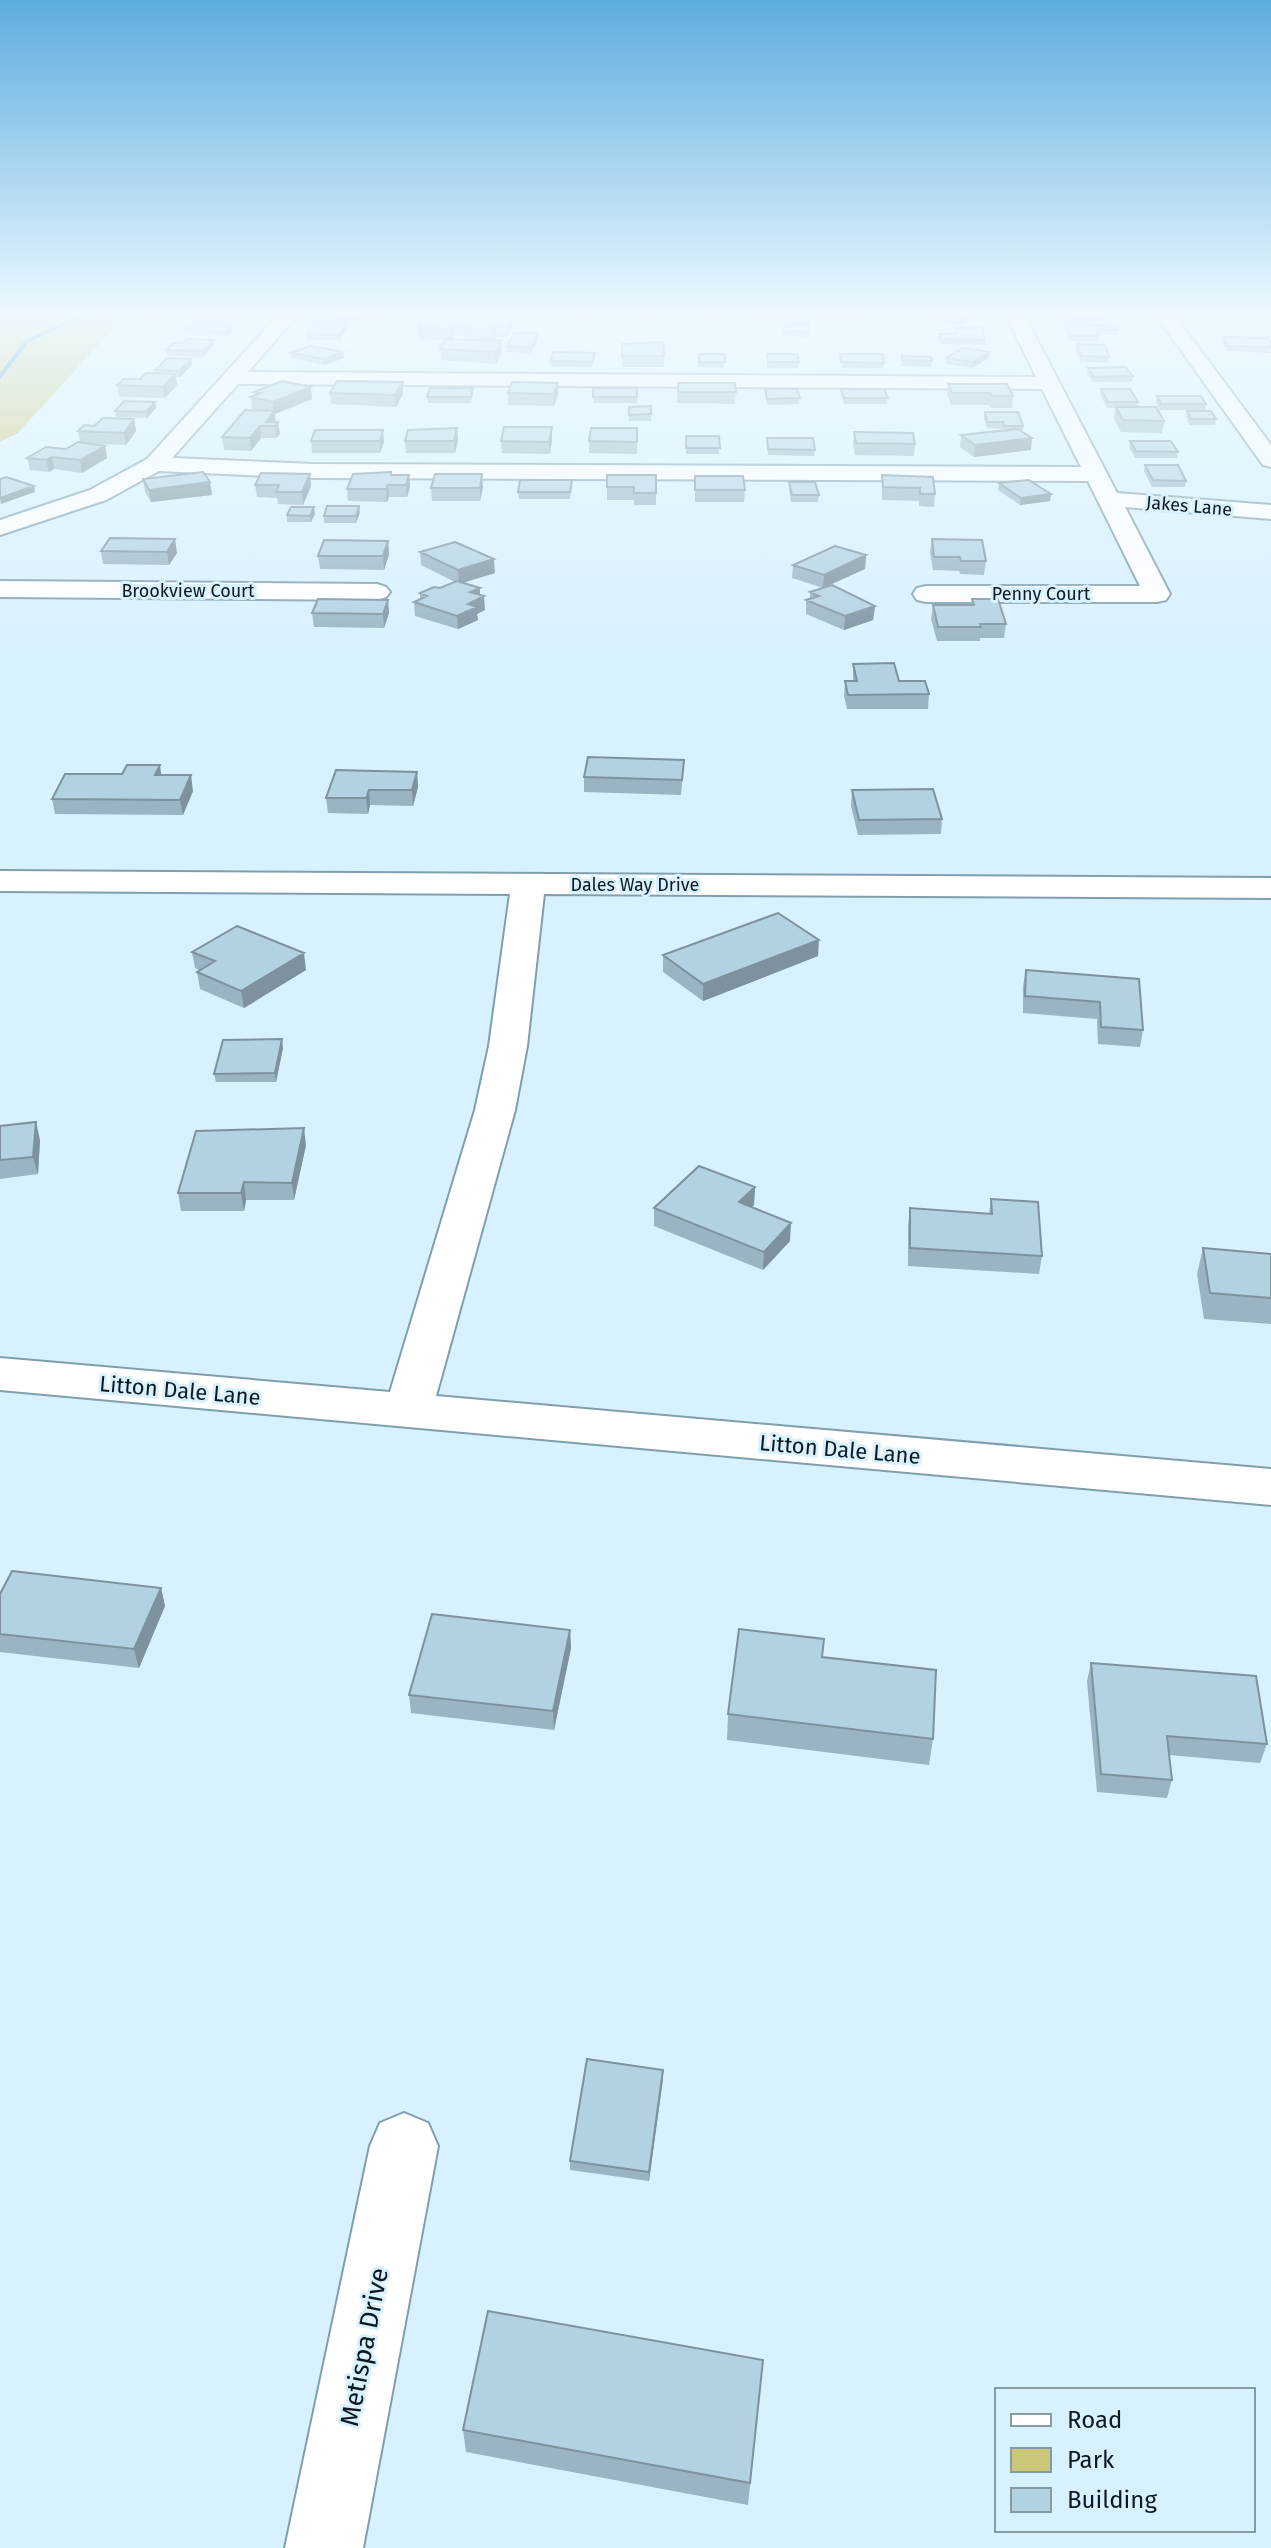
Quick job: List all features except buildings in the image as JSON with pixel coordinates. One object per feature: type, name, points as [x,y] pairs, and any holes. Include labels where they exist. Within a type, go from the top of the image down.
[{"type":"street","points":[[0,528],[98,495],[155,464],[186,430]]},
{"type":"street","points":[[1073,430],[1108,499]]},
{"type":"street","points":[[1249,430],[1271,460]]},
{"type":"street","points":[[155,464],[314,471],[1095,474]]},
{"type":"street","name":"Jakes Lane","points":[[1108,499],[1271,512]]},
{"type":"street","name":"Penny Court","points":[[926,594],[1157,594],[1108,499]]},
{"type":"street","name":"Brookview Court","points":[[0,589],[377,592]]},
{"type":"street","name":"Dales Way Drive","points":[[0,881],[1271,888]]},
{"type":"street","points":[[408,1411],[495,1110],[508,1046],[528,885]]},
{"type":"street","name":"Litton Dale Lane","points":[[0,1374],[1271,1487]]},
{"type":"street","name":"Metispa Drive","points":[[324,2548],[404,2146]]},
{"type":"green space","points":[[0,430],[21,430],[18,433],[0,442]]}]
